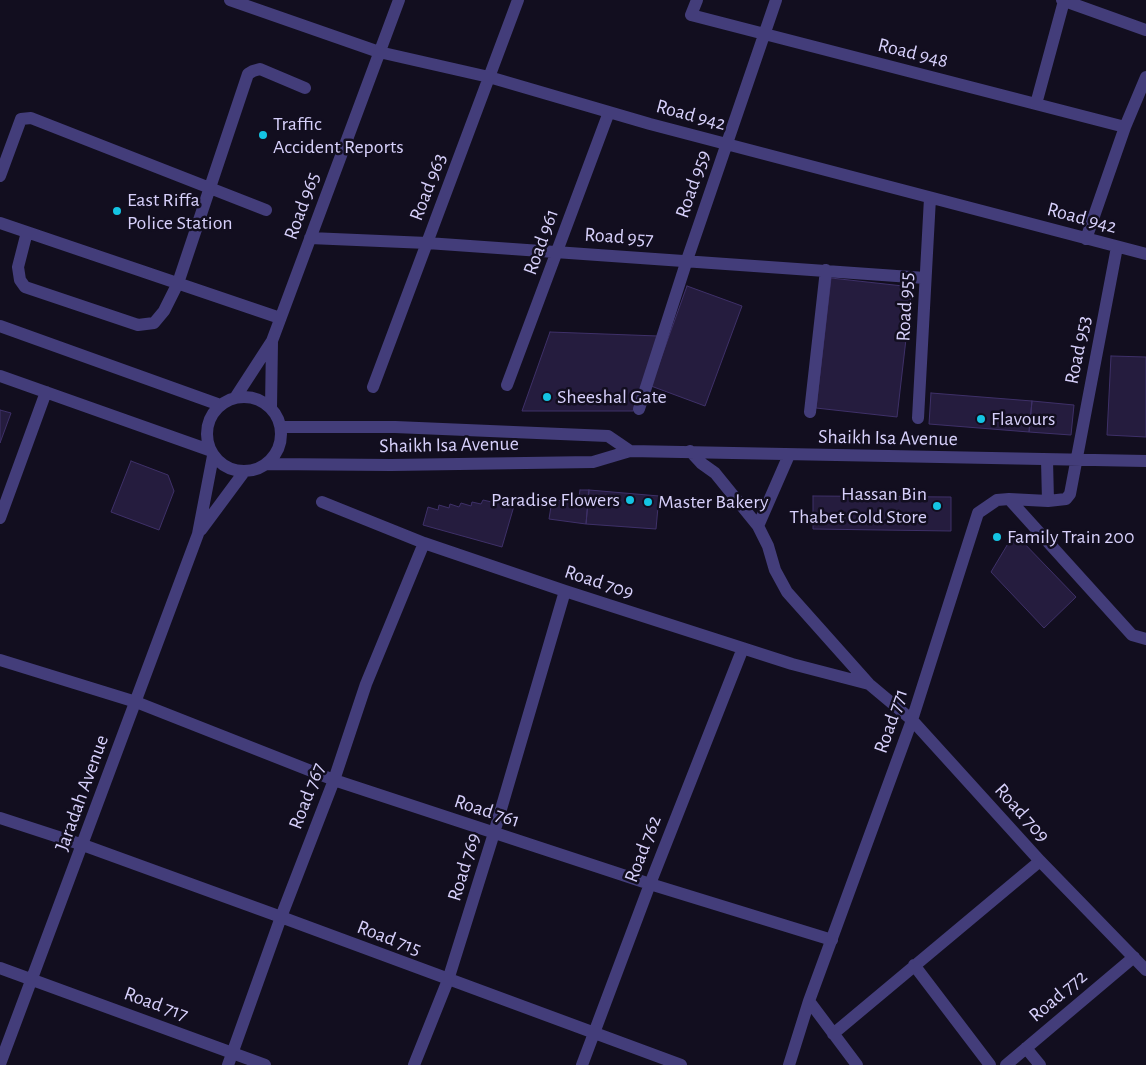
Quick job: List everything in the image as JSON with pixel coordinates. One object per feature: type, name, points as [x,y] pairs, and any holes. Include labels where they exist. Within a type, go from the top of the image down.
[{"type":"street","name":"Road 965","points":[[235,398],[272,341],[399,0]]},
{"type":"street","name":"Road 963","points":[[373,387],[518,0]]},
{"type":"street","name":"Road 948","points":[[697,0],[691,15],[1125,127]]},
{"type":"street","name":"Road 959","points":[[639,409],[687,260],[776,0]]},
{"type":"street","points":[[1036,104],[1063,0],[1146,30]]},
{"type":"street","name":"Road 942","points":[[233,1],[379,52],[489,77],[726,144],[1146,254]]},
{"type":"street","points":[[27,232],[18,267],[20,280],[25,287],[138,325],[154,323],[164,311],[178,283],[248,74],[260,69],[305,88]]},
{"type":"street","points":[[1086,239],[1125,127],[1146,76]]},
{"type":"street","name":"Road 961","points":[[508,385],[609,112]]},
{"type":"street","points":[[0,176],[21,120],[32,118],[266,210]]},
{"type":"street","name":"Road 955","points":[[918,418],[930,198]]},
{"type":"street","points":[[0,223],[280,318]]},
{"type":"street","name":"Road 957","points":[[310,238],[427,243],[925,278]]},
{"type":"street","name":"Road 953","points":[[1076,461],[1117,247]]},
{"type":"street","points":[[810,412],[826,270]]},
{"type":"street","points":[[0,326],[220,405]]},
{"type":"street","name":"Road 965","points":[[271,408],[272,341]]},
{"type":"street","points":[[0,376],[211,453]]},
{"type":"street","points":[[0,518],[46,392]]},
{"type":"street","points":[[248,397],[261,400],[271,408],[281,427],[279,448],[274,457],[267,464],[256,470],[244,472],[232,470],[222,465],[211,453],[206,438],[207,426],[212,415],[220,405],[235,398],[248,397]]},
{"type":"street","name":"Shaikh Isa Avenue","points":[[281,427],[395,427],[608,436],[630,451]]},
{"type":"street","name":"Shaikh Isa Avenue","points":[[267,464],[391,465],[593,462],[630,451],[1146,461]]},
{"type":"street","name":"Road 709","points":[[690,451],[701,463],[715,473],[758,526],[787,592],[869,684],[912,720],[1040,861],[1146,970]]},
{"type":"street","name":"Jaradah Avenue","points":[[0,1064],[198,534],[211,453]]},
{"type":"street","points":[[758,526],[789,455]]},
{"type":"street","points":[[1048,460],[1048,501]]},
{"type":"street","name":"Road 771","points":[[789,1065],[809,1002],[912,720],[978,514],[997,500],[1048,501],[1066,499],[1070,494],[1076,461]]},
{"type":"street","name":"Jaradah Avenue","points":[[198,534],[244,472]]},
{"type":"street","points":[[1009,499],[1132,635],[1146,639]]},
{"type":"street","name":"Road 709","points":[[322,502],[424,543],[565,591],[792,664],[869,684]]},
{"type":"street","name":"Road 767","points":[[228,1065],[281,917],[334,780],[366,684],[424,543]]},
{"type":"street","name":"Road 769","points":[[414,1065],[448,980],[494,833],[565,591]]},
{"type":"street","name":"Road 762","points":[[582,1065],[650,884],[743,648]]},
{"type":"street","name":"Road 761","points":[[0,660],[136,702],[334,780],[650,884],[832,940]]},
{"type":"street","name":"Road 715","points":[[0,818],[281,917],[681,1065]]},
{"type":"street","points":[[833,1034],[1040,861]]},
{"type":"street","name":"Road 772","points":[[1006,1065],[1134,957]]},
{"type":"street","points":[[914,965],[990,1065]]},
{"type":"street","name":"Road 717","points":[[0,968],[265,1065]]},
{"type":"street","points":[[809,1002],[857,1065]]},
{"type":"street","points":[[1026,1048],[1040,1065]]},
{"type":"building","points":[[831,278],[912,287],[897,417],[816,408]]},
{"type":"building","points":[[687,286],[742,306],[705,406],[651,386]]},
{"type":"building","points":[[550,332],[658,336],[633,411],[522,411]]},
{"type":"building","points":[[1111,356],[1146,357],[1146,437],[1107,435]]},
{"type":"building","points":[[931,393],[1032,401],[1029,432],[929,424]]},
{"type":"building","points":[[1032,401],[1074,405],[1071,435],[1029,432]]},
{"type":"building","points":[[0,410],[11,413],[0,443]]},
{"type":"building","points":[[131,461],[168,475],[174,491],[159,530],[111,512]]},
{"type":"building","points":[[580,490],[589,490],[586,524],[549,519],[552,500],[564,501],[565,495],[579,497]]},
{"type":"building","points":[[589,490],[659,496],[656,529],[586,524]]},
{"type":"building","points":[[507,496],[516,499],[502,547],[423,525],[428,507],[438,510],[439,505],[449,508],[450,504],[459,507],[461,503],[471,506],[472,502],[481,504],[483,500],[496,503],[497,499],[506,502]]},
{"type":"building","points":[[813,496],[951,497],[951,531],[813,529]]},
{"type":"building","points":[[1013,538],[1019,538],[1076,597],[1044,628],[991,572]]},
{"type":"place","name":"Traffic Accident Reports","points":[[263,135]]},
{"type":"place","name":"East Riffa Police Station","points":[[117,211]]},
{"type":"place","name":"Sheeshal Gate","points":[[547,397]]},
{"type":"place","name":"Flavours","points":[[981,419]]},
{"type":"place","name":"Paradise Flowers","points":[[630,500]]},
{"type":"place","name":"Master Bakery","points":[[648,502]]},
{"type":"place","name":"Hassan Bin Thabet Cold Store","points":[[937,506]]},
{"type":"place","name":"Family Train 200","points":[[997,537]]}]
